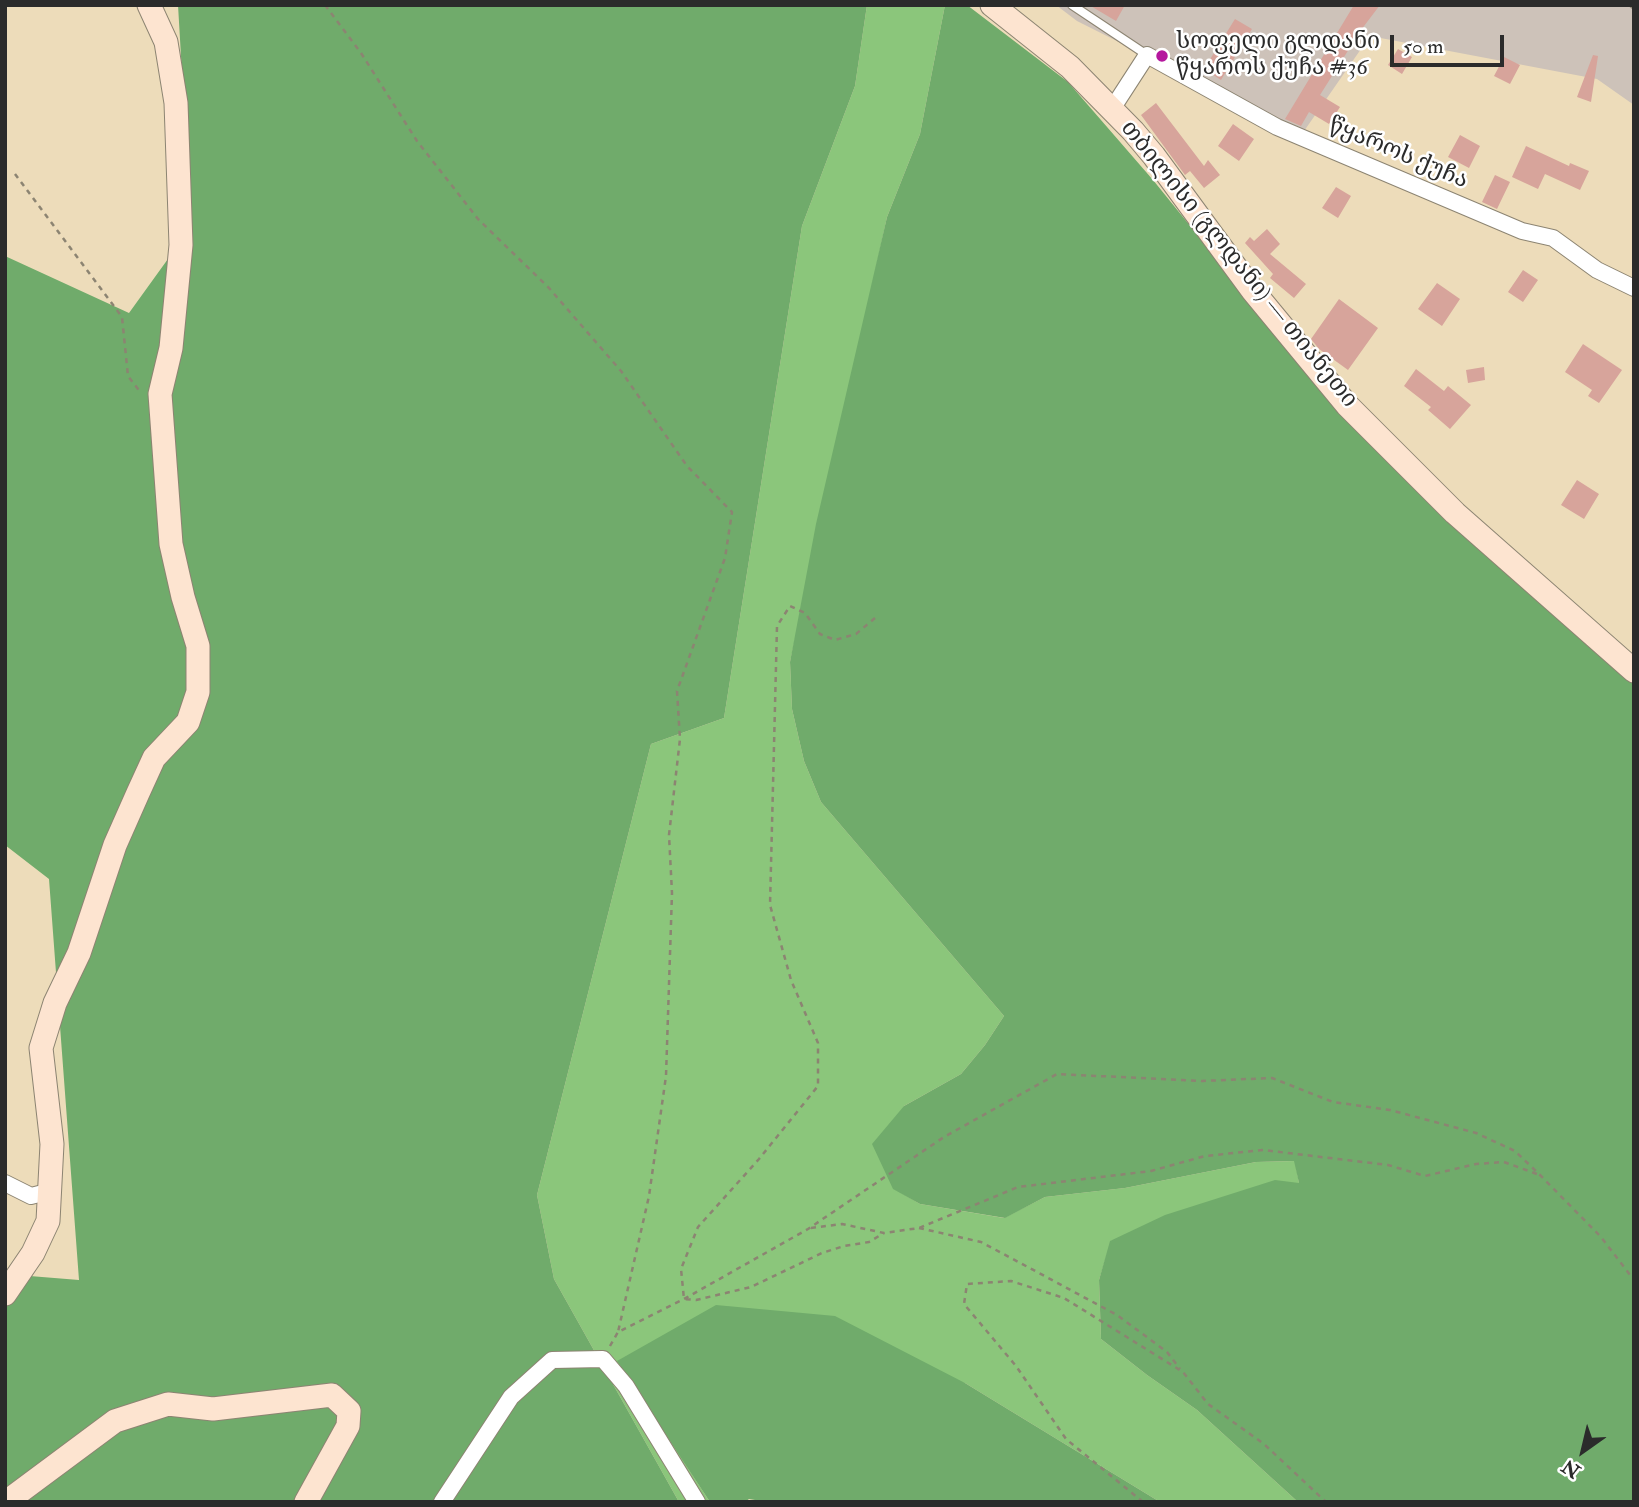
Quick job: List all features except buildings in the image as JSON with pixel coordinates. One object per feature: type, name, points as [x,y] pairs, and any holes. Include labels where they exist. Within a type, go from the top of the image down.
[{"type":"street","points":[[5,1294],[33,1253],[48,1221],[52,1144],[41,1048],[55,1003],[79,953],[115,845],[154,758],[188,722],[198,692],[198,646],[171,544],[160,394],[171,348],[181,245],[176,103],[166,42],[149,5]]},
{"type":"street","name":"თბილისი (გლდანი) — თიანეთი","points":[[992,5],[1070,67],[1154,156],[1253,292],[1347,405],[1455,513],[1634,671]]},
{"type":"street","points":[[1112,109],[1147,55]]},
{"type":"street","name":"წყაროს ქუჩა","points":[[1147,55],[1277,127],[1522,231],[1553,238],[1597,270],[1634,288]]},
{"type":"street","points":[[5,1182],[31,1196],[51,1191]]},
{"type":"street","points":[[442,1502],[511,1396],[552,1360],[603,1359],[625,1386],[697,1502]]},
{"type":"street","points":[[6,1502],[115,1421],[168,1404],[213,1409],[332,1395],[349,1411],[348,1426],[306,1502]]},
{"type":"lane","name":"წყაროს ქუჩა","points":[[1072,5],[1147,55]]},
{"type":"path","points":[[325,5],[361,53],[417,141],[478,219],[549,288],[603,350],[621,371],[687,466],[732,512],[725,558],[677,691],[680,739],[669,835],[672,893],[666,1076],[649,1196],[618,1332],[603,1359]]},
{"type":"path","points":[[1629,5],[1634,9]]},
{"type":"path","points":[[15,174],[121,317],[128,376],[140,393],[160,394]]},
{"type":"path","points":[[684,1299],[681,1269],[698,1227],[759,1159],[818,1086],[818,1043],[791,980],[771,905],[777,626],[790,606],[805,613],[820,634],[835,640],[856,634],[875,618]]},
{"type":"path","points":[[618,1332],[684,1299],[808,1229],[944,1138],[1057,1074],[1202,1081],[1272,1079],[1333,1102],[1390,1110],[1476,1133],[1515,1151],[1601,1237],[1634,1280]]},
{"type":"path","points":[[808,1229],[842,1224],[884,1233],[919,1228],[1018,1187],[1151,1171],[1205,1156],[1263,1150],[1388,1165],[1425,1177],[1476,1164],[1504,1162],[1540,1175]]},
{"type":"path","points":[[919,1228],[981,1242],[1117,1315],[1167,1352],[1208,1404],[1264,1444],[1326,1502]]},
{"type":"path","points":[[684,1299],[696,1300],[751,1287],[822,1253],[869,1242],[884,1233]]},
{"type":"path","points":[[1143,1502],[1066,1439],[1016,1366],[964,1304],[967,1284],[1010,1281],[1064,1298],[1183,1373]]},
{"type":"shaded area","points":[[1056,5],[1632,5],[1634,105],[1597,79],[1370,36],[1302,134],[1077,21]]},
{"type":"green space","points":[[178,5],[867,5],[855,86],[802,226],[724,718],[651,744],[537,1195],[554,1279],[679,1502],[5,1502],[5,1274],[79,1280],[49,879],[5,845],[5,256],[129,313],[191,227]]},
{"type":"green space","points":[[867,5],[945,5],[920,134],[887,217],[790,662],[792,709],[804,761],[821,802],[1004,1016],[961,1074],[904,1106],[893,1188],[920,1204],[1004,1218],[1045,1197],[1125,1188],[1256,1162],[1295,1161],[1299,1183],[1111,1241],[1099,1280],[1101,1339],[1197,1410],[1298,1502],[1160,1502],[965,1383],[618,1361],[710,1502],[679,1502],[554,1279],[537,1195],[651,744],[724,718],[802,226],[855,86]]},
{"type":"green space","points":[[945,5],[967,5],[1068,82],[1153,180],[1293,353],[1479,546],[1634,684],[1634,1502],[1298,1502],[1197,1410],[1101,1339],[1099,1280],[1110,1241],[1165,1215],[1275,1180],[1299,1183],[1294,1161],[1256,1162],[1125,1188],[1045,1197],[1005,1218],[920,1204],[893,1189],[872,1144],[904,1106],[961,1074],[1004,1016],[821,802],[804,761],[792,709],[790,662],[816,524],[887,217],[920,134]]},
{"type":"green space","points":[[716,1305],[835,1316],[965,1383],[1160,1502],[767,1502],[749,1499],[745,1502],[710,1502],[617,1361]]},
{"type":"place","name":"სოფელი გლდანი წყაროს ქუჩა #36","points":[[1162,56]]}]
